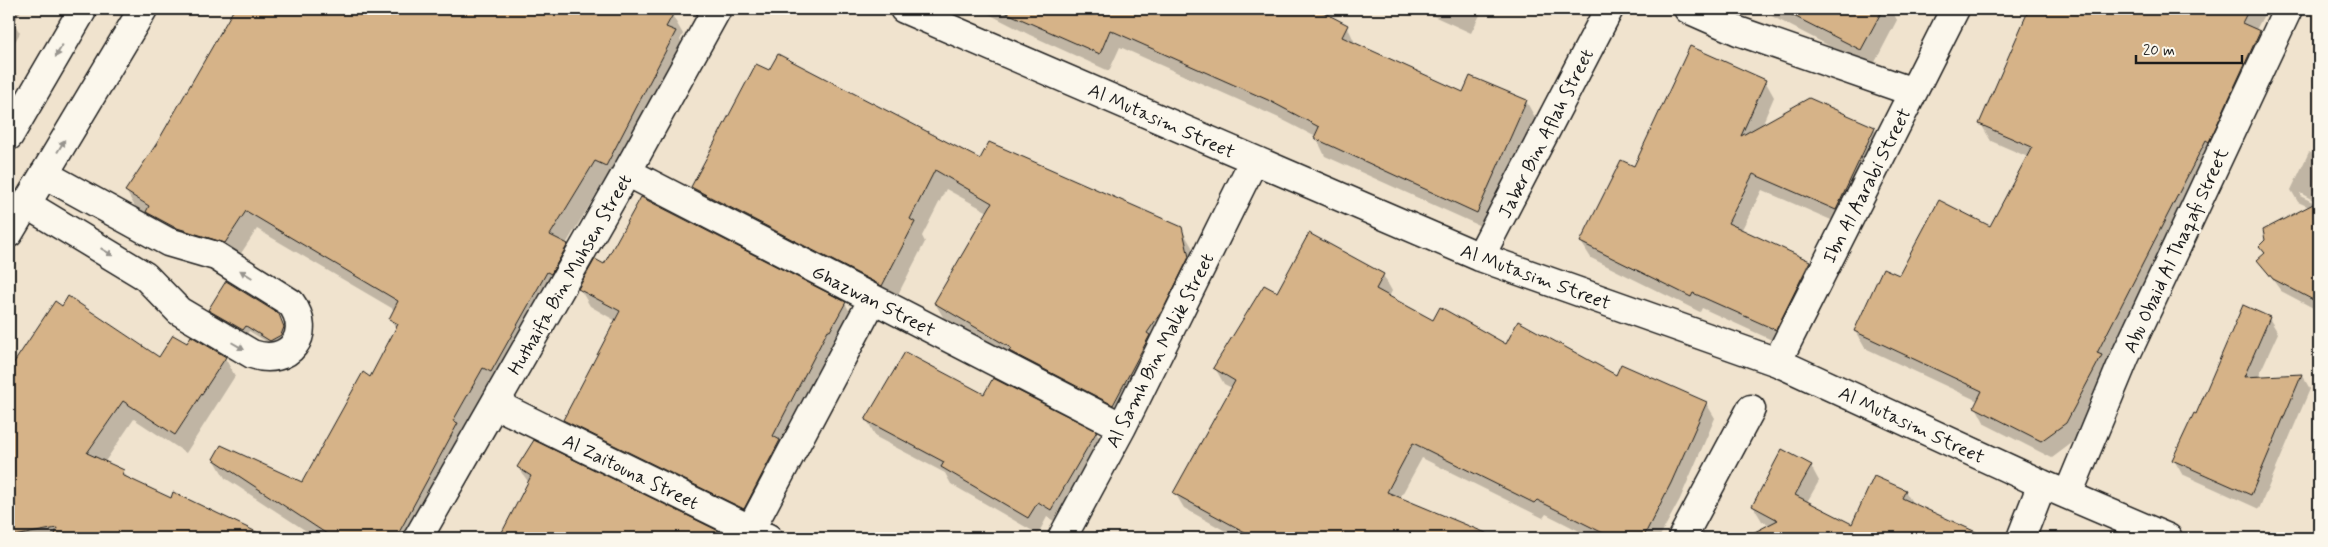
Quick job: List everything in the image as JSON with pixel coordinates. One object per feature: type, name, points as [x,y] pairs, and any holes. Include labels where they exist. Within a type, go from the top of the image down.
[{"type":"street","points":[[9,136],[83,9]]},
{"type":"street","points":[[9,233],[143,9]]},
{"type":"street","name":"Huthaifa Bin Muhsen Street","points":[[418,538],[627,172],[717,9]]},
{"type":"street","name":"Al Mutasim Street","points":[[904,9],[1480,257],[1778,362],[2042,484],[2168,538]]},
{"type":"street","name":"Jaber Bin Aflah Street","points":[[1480,257],[1609,9]]},
{"type":"street","points":[[1688,9],[1738,31],[1913,92]]},
{"type":"street","name":"Ibn Al Aarabi Street","points":[[1778,362],[1955,9]]},
{"type":"street","name":"Abu Obaid Al Thaqafi Street","points":[[2068,494],[2125,357],[2288,9]]},
{"type":"street","name":"Al Samh Bin Malik Street","points":[[1062,538],[1122,427],[1254,160]]},
{"type":"street","name":"Ghazwan Street","points":[[627,172],[1122,427]]},
{"type":"street","points":[[26,204],[145,276],[179,311],[252,354],[264,358],[276,358],[287,352],[295,344],[300,334],[300,322],[298,312],[291,303],[216,256],[168,242],[44,174]]},
{"type":"street","points":[[755,535],[872,299]]},
{"type":"street","name":"Al Zaitouna Street","points":[[494,404],[755,535]]},
{"type":"street","points":[[1682,538],[1751,409]]},
{"type":"street","points":[[2021,538],[2042,484]]},
{"type":"building","points":[[234,9],[676,9],[666,27],[676,31],[606,166],[595,161],[550,235],[568,244],[551,274],[547,272],[491,372],[483,368],[453,421],[458,423],[396,538],[333,538],[213,459],[221,445],[302,482],[363,372],[370,377],[398,324],[389,319],[398,301],[246,211],[225,243],[174,227],[146,212],[149,206],[125,191],[157,143]]},
{"type":"building","points":[[998,9],[1317,9],[1348,25],[1342,37],[1463,92],[1470,76],[1527,100],[1477,213],[1314,138],[1319,127],[1268,100],[1110,30],[1100,54]]},
{"type":"building","points":[[1780,9],[1883,9],[1861,50]]},
{"type":"building","points":[[2029,9],[2249,9],[2242,23],[2260,31],[2209,142],[2206,140],[2097,353],[2102,355],[2066,423],[2041,441],[1974,407],[1982,391],[1854,331],[1883,268],[1899,275],[1939,200],[1990,226],[2032,147],[1979,124]]},
{"type":"building","points":[[1690,46],[1766,80],[1741,136],[1809,98],[1875,127],[1836,210],[1753,174],[1728,223],[1810,261],[1776,330],[1693,293],[1691,297],[1580,242],[1621,160],[1634,166]]},
{"type":"building","points":[[778,54],[980,159],[989,142],[1182,227],[1189,257],[1164,308],[1147,333],[1150,335],[1113,405],[1009,351],[1011,348],[934,303],[992,203],[935,170],[910,219],[915,222],[882,286],[691,187],[756,64],[769,70]]},
{"type":"building","points":[[641,197],[846,302],[830,331],[828,330],[773,436],[780,440],[744,509],[563,420],[620,311],[578,289],[595,259],[604,264]]},
{"type":"building","points":[[2319,201],[2319,303],[2273,279],[2257,260],[2265,253],[2259,246],[2265,240],[2263,230]]},
{"type":"building","points":[[1309,233],[1384,274],[1376,289],[1433,320],[1440,307],[1506,344],[1518,321],[1616,375],[1621,364],[1707,402],[1671,483],[1643,538],[1613,538],[1537,500],[1534,503],[1413,443],[1387,492],[1498,538],[1256,538],[1173,493],[1235,381],[1213,368],[1264,285],[1277,292]]},
{"type":"building","points":[[226,281],[279,314],[284,327],[281,335],[270,341],[246,326],[243,330],[208,310]]},
{"type":"building","points":[[68,296],[159,357],[173,335],[187,343],[191,336],[226,357],[175,435],[123,401],[87,453],[124,470],[122,475],[171,498],[173,492],[269,538],[54,538],[57,528],[9,537],[9,370],[55,301],[62,306]]},
{"type":"building","points":[[2243,305],[2270,317],[2244,377],[2302,374],[2251,495],[2172,460],[2194,413],[2196,414]]},
{"type":"building","points":[[905,352],[984,394],[993,378],[1097,431],[1051,510],[1038,502],[1028,518],[941,467],[944,462],[865,420]]},
{"type":"building","points":[[534,440],[729,536],[728,538],[499,538],[531,476],[517,467]]},
{"type":"building","points":[[1782,449],[1812,465],[1795,495],[1852,524],[1874,476],[1906,490],[1902,498],[1989,538],[1743,538],[1778,520],[1752,506]]}]
